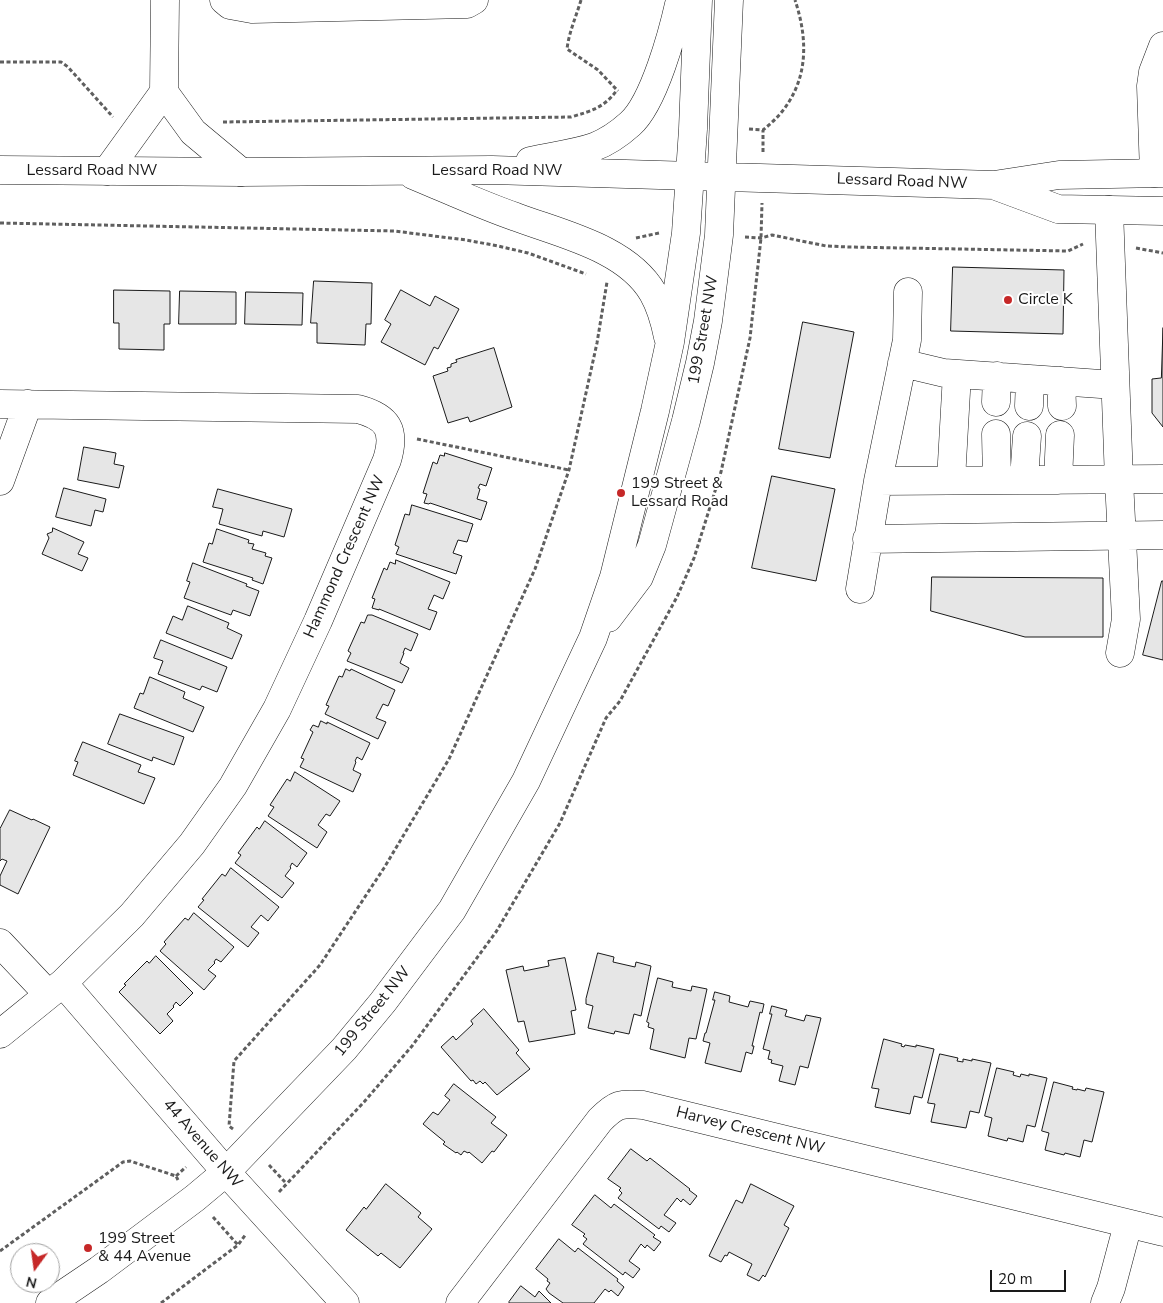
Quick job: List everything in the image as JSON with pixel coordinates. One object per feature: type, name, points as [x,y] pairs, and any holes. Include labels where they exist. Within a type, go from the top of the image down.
[{"type":"main road","points":[[165,0],[164,92],[184,123],[241,172]]},
{"type":"main road","points":[[224,0],[230,5],[252,9],[466,4],[474,0]]},
{"type":"main road","points":[[492,170],[594,147],[610,139],[631,124],[642,108],[656,79],[673,30],[680,0]]},
{"type":"main road","name":"199 Street NW","points":[[50,1303],[99,1270],[195,1198],[226,1172],[344,1049],[383,1002],[452,910],[526,781],[593,638],[614,577],[631,513],[670,342],[686,233],[698,0]]},
{"type":"main road","name":"199 Street NW","points":[[593,638],[639,577],[652,544],[686,421],[708,321],[719,235],[729,0]]},
{"type":"main road","points":[[1158,173],[1151,86],[1153,72],[1163,46]]},
{"type":"main road","points":[[107,171],[164,92]]},
{"type":"main road","name":"Lessard Road NW","points":[[0,170],[241,172],[492,170],[994,185],[1059,175],[1158,173]]},
{"type":"main road","points":[[402,171],[515,217],[582,240],[607,272],[630,267],[653,293],[664,318],[670,342]]},
{"type":"main road","name":"Lessard Road NW","points":[[994,185],[1058,209],[1163,211]]},
{"type":"main road","points":[[1109,210],[1126,619],[1120,653]]},
{"type":"main road","points":[[860,589],[867,539],[907,340],[908,292]]},
{"type":"main road","points":[[902,363],[944,373],[957,374],[997,389],[1030,379],[1062,394],[1115,385]]},
{"type":"main road","points":[[951,480],[957,374]]},
{"type":"main road","points":[[1029,406],[1030,379]]},
{"type":"main road","points":[[0,404],[358,409],[373,413],[385,423],[391,434]]},
{"type":"main road","points":[[0,481],[28,404]]},
{"type":"main road","name":"Hammond Crescent NW","points":[[0,1034],[55,989],[132,915],[192,844],[232,786],[277,709],[318,622],[388,460],[391,448],[391,434]]},
{"type":"main road","points":[[996,434],[997,480]]},
{"type":"main road","points":[[1058,480],[1060,435]]},
{"type":"main road","points":[[1024,480],[1027,436]]},
{"type":"main road","points":[[878,481],[1163,479]]},
{"type":"main road","points":[[867,539],[1163,535]]},
{"type":"main road","points":[[0,943],[55,989]]},
{"type":"main road","name":"44 Avenue NW","points":[[55,989],[345,1303]]},
{"type":"main road","name":"Harvey Crescent NW","points":[[460,1303],[600,1120],[613,1108],[629,1104],[643,1105],[1163,1232]]},
{"type":"main road","points":[[1105,1303],[1128,1224]]},
{"type":"path","points":[[581,0],[575,20],[568,34],[567,49],[598,70],[617,90],[642,108]]},
{"type":"path","points":[[764,130],[780,114],[797,86],[803,62],[804,32],[795,0]]},
{"type":"path","points":[[0,62],[60,62],[68,67],[112,116],[121,122],[142,124]]},
{"type":"path","points":[[184,123],[571,118],[595,110],[610,100],[617,90]]},
{"type":"path","points":[[0,223],[394,232],[466,240],[498,246],[590,275]]},
{"type":"path","points":[[286,1182],[229,1126],[234,1061],[320,965],[384,868],[449,759],[535,569],[569,470],[597,343],[607,272],[619,247],[628,240],[664,233]]},
{"type":"path","points":[[761,238],[772,235],[826,246],[1068,251],[1081,244],[1131,245],[1139,250],[1163,252]]},
{"type":"path","points":[[391,434],[569,470]]},
{"type":"path","points":[[0,1251],[123,1162],[130,1161],[176,1176],[238,1245],[161,1303]]},
{"type":"building","name":"Circle K","points":[[953,267],[1064,270],[1063,334],[951,331]]},
{"type":"building","points":[[314,281],[372,283],[371,324],[366,324],[365,345],[317,343],[317,323],[311,323]]},
{"type":"building","points":[[114,290],[170,291],[170,324],[164,324],[164,350],[119,349],[119,323],[114,323]]},
{"type":"building","points":[[401,290],[430,306],[435,296],[459,309],[438,349],[434,347],[425,365],[381,342],[391,324],[385,320]]},
{"type":"building","points":[[180,291],[236,292],[236,324],[179,324]]},
{"type":"building","points":[[246,292],[303,293],[302,325],[245,324]]},
{"type":"building","points":[[803,322],[854,332],[830,458],[779,449]]},
{"type":"building","points":[[1163,328],[1163,427],[1152,413],[1152,379],[1161,378]]},
{"type":"building","points":[[494,348],[512,407],[470,422],[468,417],[448,423],[433,376],[448,371],[447,368],[457,362],[456,360]]},
{"type":"building","points":[[84,447],[116,453],[114,464],[124,466],[119,488],[78,480]]},
{"type":"building","points":[[445,453],[492,468],[486,486],[480,484],[478,488],[480,489],[477,499],[487,502],[481,520],[430,503],[424,503],[427,494],[423,493],[433,462],[437,464],[440,455],[444,456]]},
{"type":"building","points":[[772,476],[835,489],[816,581],[752,568]]},
{"type":"building","points":[[64,488],[106,499],[103,512],[95,510],[91,526],[56,517]]},
{"type":"building","points":[[218,489],[292,509],[284,537],[263,531],[262,536],[219,524],[223,509],[213,507]]},
{"type":"building","points":[[412,505],[473,524],[467,542],[458,540],[453,553],[462,556],[456,574],[396,554],[399,547],[395,545],[405,514],[409,515]]},
{"type":"building","points":[[53,528],[84,542],[78,554],[88,558],[82,571],[42,554],[49,538],[47,534],[52,532]]},
{"type":"building","points":[[217,529],[249,540],[248,543],[254,544],[252,549],[266,553],[265,556],[272,558],[263,584],[252,580],[253,578],[203,562],[209,543],[212,544]]},
{"type":"building","points":[[396,560],[450,582],[443,599],[434,595],[428,609],[437,612],[430,630],[379,609],[372,608],[375,599],[372,598],[384,568],[387,570],[390,562],[395,564]]},
{"type":"building","points":[[193,563],[247,584],[246,586],[259,591],[250,616],[233,610],[231,615],[184,598],[190,582],[187,581]]},
{"type":"building","points":[[932,577],[1103,578],[1103,637],[1025,637],[931,611]]},
{"type":"building","points":[[1163,581],[1163,660],[1143,655]]},
{"type":"building","points":[[188,606],[229,623],[227,628],[242,635],[232,659],[166,633],[173,616],[182,620]]},
{"type":"building","points":[[368,615],[418,634],[411,651],[405,648],[403,653],[400,663],[409,668],[402,683],[347,661],[351,653],[348,651],[361,622],[364,623]]},
{"type":"building","points":[[161,640],[227,667],[217,692],[202,686],[200,690],[158,674],[163,661],[154,658]]},
{"type":"building","points":[[346,669],[350,671],[351,669],[395,690],[388,706],[383,704],[376,718],[386,722],[378,739],[325,714],[329,706],[326,705],[339,676],[342,677]]},
{"type":"building","points":[[150,677],[185,692],[183,698],[204,707],[193,732],[134,708],[140,693],[143,694]]},
{"type":"building","points":[[120,714],[184,737],[174,765],[153,757],[152,761],[108,744]]},
{"type":"building","points":[[321,721],[327,724],[327,722],[370,743],[362,760],[357,757],[355,761],[353,770],[361,774],[353,792],[300,767],[304,759],[301,758],[313,732],[310,730],[313,725],[318,727]]},
{"type":"building","points":[[83,742],[141,765],[138,772],[155,778],[144,804],[73,775],[78,762],[75,761]]},
{"type":"building","points":[[295,772],[340,801],[330,816],[326,814],[318,825],[327,832],[317,848],[268,816],[274,807],[270,805],[287,779],[290,781]]},
{"type":"building","points":[[10,810],[50,827],[18,894],[0,885],[0,876],[7,861],[2,859],[0,861],[0,829]]},
{"type":"building","points":[[265,821],[307,853],[297,867],[292,863],[285,876],[294,883],[282,898],[235,863],[241,855],[238,853],[257,827],[259,829]]},
{"type":"building","points":[[231,868],[279,907],[268,921],[261,915],[251,927],[259,933],[248,947],[198,907],[222,874],[225,876]]},
{"type":"building","points":[[194,913],[234,947],[221,962],[216,959],[215,963],[208,970],[216,976],[204,990],[160,951],[166,944],[164,942],[185,918],[188,920]]},
{"type":"building","points":[[598,953],[614,957],[613,962],[635,967],[636,962],[651,966],[641,1016],[634,1014],[629,1034],[615,1031],[614,1034],[588,1028],[593,1006],[586,1004],[586,999]]},
{"type":"building","points":[[156,956],[193,993],[180,1006],[176,1002],[167,1014],[173,1021],[160,1034],[119,992],[126,985],[124,984],[147,961],[149,963]]},
{"type":"building","points":[[565,958],[576,1010],[571,1011],[575,1034],[529,1042],[524,1021],[518,1022],[506,970],[523,966],[524,971],[549,966],[548,961]]},
{"type":"building","points":[[658,978],[673,982],[672,987],[691,991],[692,986],[707,989],[696,1039],[689,1038],[685,1058],[650,1049],[654,1029],[648,1027],[649,1023],[647,1022]]},
{"type":"building","points":[[715,992],[730,996],[729,1002],[748,1007],[750,1001],[764,1004],[762,1013],[760,1012],[752,1054],[746,1052],[741,1072],[705,1063],[710,1043],[703,1041],[715,1000],[713,1000]]},
{"type":"building","points":[[772,1006],[787,1010],[785,1016],[804,1021],[806,1015],[821,1018],[808,1068],[800,1066],[795,1085],[779,1081],[783,1066],[771,1063],[772,1060],[768,1059],[770,1051],[763,1049],[772,1014],[770,1014]]},
{"type":"building","points":[[484,1009],[519,1050],[516,1053],[530,1069],[497,1095],[485,1082],[483,1084],[480,1081],[476,1084],[473,1080],[471,1081],[441,1047],[453,1036],[456,1040],[473,1024],[471,1021]]},
{"type":"building","points":[[884,1039],[902,1044],[901,1046],[904,1047],[905,1045],[916,1047],[916,1045],[934,1049],[922,1098],[914,1096],[910,1114],[875,1107],[879,1089],[872,1088]]},
{"type":"building","points":[[940,1054],[958,1058],[957,1061],[963,1062],[963,1059],[972,1061],[972,1059],[991,1063],[979,1113],[970,1111],[966,1128],[931,1122],[935,1104],[928,1103]]},
{"type":"building","points":[[997,1068],[1014,1072],[1013,1075],[1020,1077],[1021,1074],[1029,1076],[1029,1074],[1047,1078],[1035,1127],[1027,1125],[1023,1142],[1008,1138],[1007,1141],[988,1136],[992,1118],[985,1116]]},
{"type":"building","points":[[1054,1082],[1073,1087],[1072,1089],[1077,1090],[1085,1091],[1086,1088],[1104,1092],[1092,1142],[1084,1140],[1080,1157],[1045,1150],[1049,1133],[1042,1131]]},
{"type":"building","points":[[454,1084],[496,1117],[491,1123],[507,1135],[494,1152],[492,1151],[482,1163],[469,1152],[464,1151],[461,1155],[456,1153],[443,1144],[445,1142],[423,1124],[433,1112],[438,1115],[450,1100],[445,1096]]},
{"type":"building","points":[[631,1149],[647,1161],[650,1158],[697,1196],[690,1205],[683,1199],[681,1202],[677,1198],[664,1215],[676,1223],[669,1232],[661,1226],[659,1229],[618,1198],[622,1193],[619,1190],[621,1188],[608,1179]]},
{"type":"building","points":[[386,1184],[421,1213],[418,1217],[432,1229],[400,1268],[381,1253],[378,1256],[346,1230],[364,1207],[366,1209]]},
{"type":"building","points":[[751,1184],[794,1206],[784,1225],[789,1228],[765,1277],[763,1275],[759,1281],[747,1275],[752,1264],[729,1252],[721,1262],[709,1256],[736,1200],[742,1203]]},
{"type":"building","points":[[595,1195],[611,1208],[614,1204],[655,1235],[653,1237],[661,1242],[654,1251],[647,1245],[645,1248],[641,1244],[629,1261],[640,1269],[633,1278],[625,1272],[623,1275],[583,1244],[587,1239],[583,1236],[585,1234],[572,1225]]},
{"type":"building","points":[[559,1239],[575,1252],[578,1248],[618,1279],[617,1281],[624,1287],[618,1296],[611,1290],[609,1292],[605,1289],[594,1303],[563,1303],[549,1293],[546,1289],[550,1283],[547,1281],[548,1279],[536,1269]]},
{"type":"building","points":[[521,1286],[535,1297],[539,1291],[551,1303],[509,1303]]},
{"type":"place","name":"Circle K","points":[[1008,300]]},
{"type":"place","name":"199 Street & Lessard Road","points":[[621,493]]},
{"type":"place","name":"199 Street & 44 Avenue","points":[[88,1248]]}]
